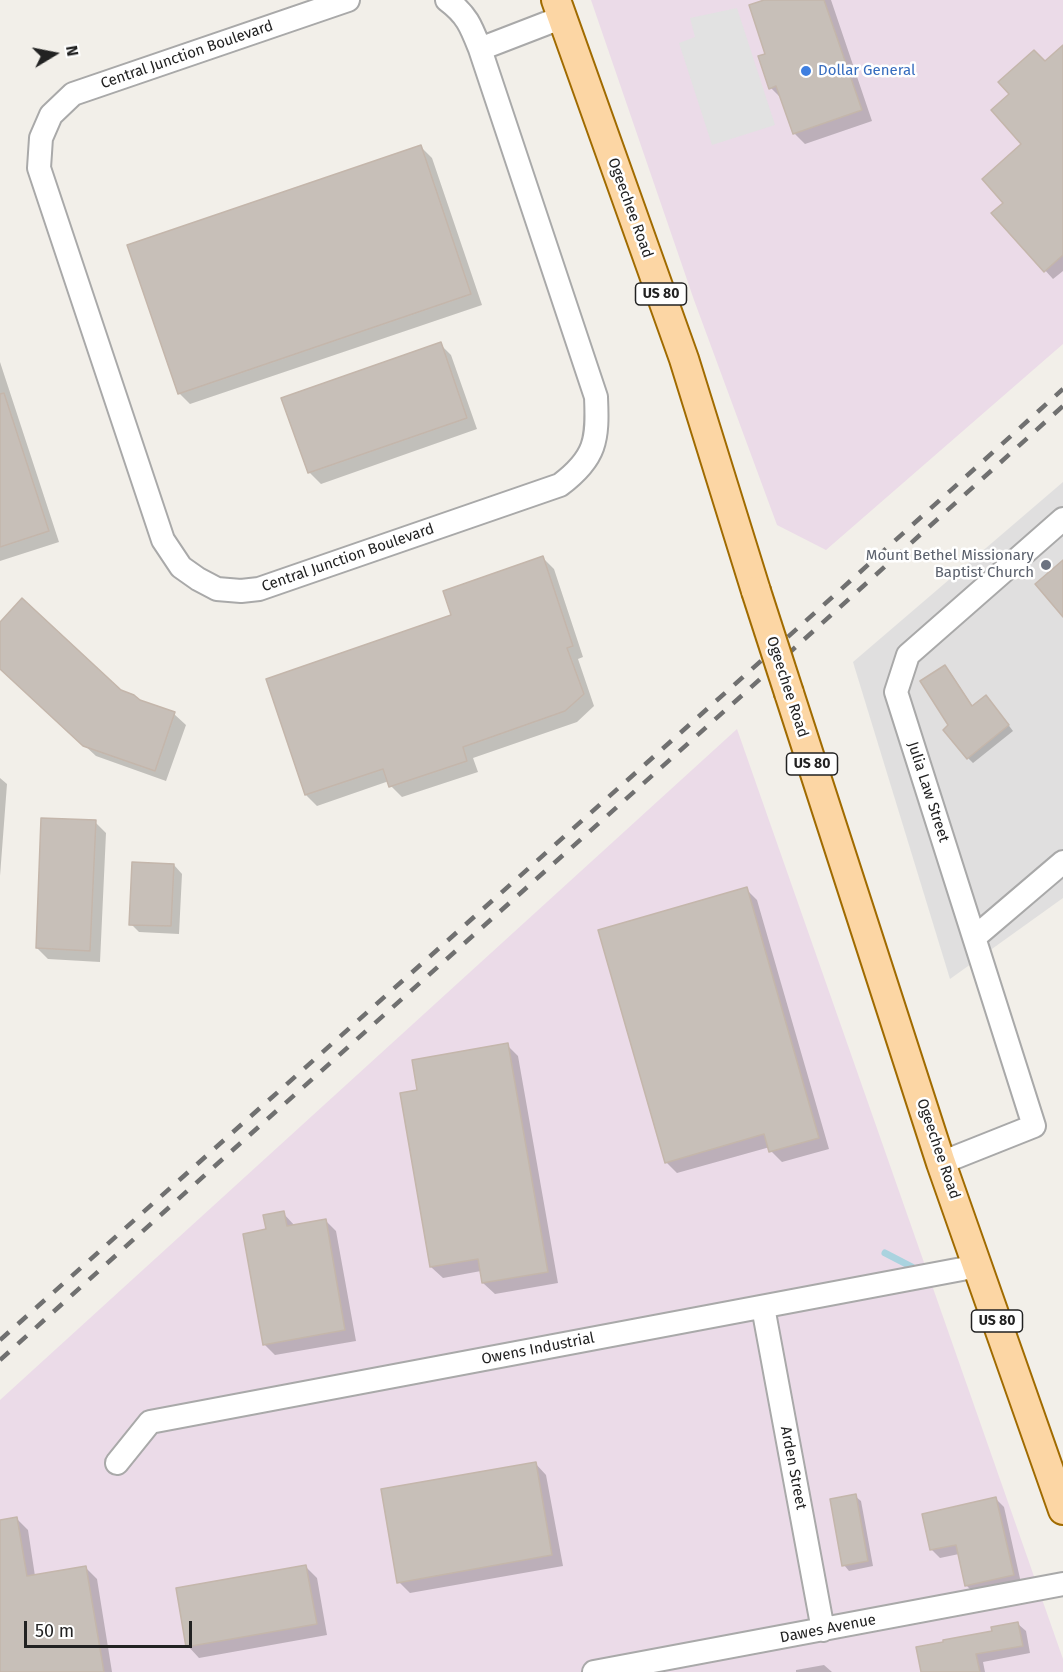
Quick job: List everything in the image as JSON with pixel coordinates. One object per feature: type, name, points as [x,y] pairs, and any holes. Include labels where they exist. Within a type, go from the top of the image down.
[{"type":"main road","name":"Ogeechee Road","points":[[560,9],[684,359],[756,591],[941,1162],[1063,1510]]},
{"type":"street","name":"Central Junction Boulevard","points":[[348,0],[73,94],[51,115],[40,138],[39,168],[163,540],[181,567],[217,589],[241,591],[259,589],[560,486],[577,472],[592,452],[598,424],[596,397],[480,49],[471,26],[461,11],[447,0]]},
{"type":"street","points":[[480,49],[560,9]]},
{"type":"street","name":"Julia Law Street","points":[[941,1162],[1034,1126],[896,692],[908,656],[1063,519]]},
{"type":"street","points":[[975,938],[1063,862]]},
{"type":"street","name":"Owens Industrial","points":[[117,1463],[150,1422],[978,1266]]},
{"type":"street","name":"Arden Street","points":[[763,1307],[823,1630]]},
{"type":"street","name":"Dawes Avenue","points":[[594,1672],[1063,1584]]},
{"type":"shaded area","points":[[591,0],[1063,0],[1063,344],[826,550],[777,525],[694,300]]},
{"type":"shaded area","points":[[737,8],[775,125],[712,145],[679,43],[695,37],[690,18]]},
{"type":"shaded area","points":[[1063,482],[1063,898],[950,979],[853,662]]},
{"type":"shaded area","points":[[737,729],[1063,1659],[1063,1672],[0,1672],[0,1400]]},
{"type":"building","name":"Dollar General","points":[[764,0],[824,0],[862,110],[793,134],[776,86],[769,89],[758,56],[765,54],[749,5]]},
{"type":"building","points":[[1063,45],[1063,255],[1044,272],[991,213],[1003,203],[982,179],[1021,144],[991,110],[1009,94],[998,82],[1034,50],[1045,61]]},
{"type":"building","points":[[421,145],[471,294],[178,394],[127,245]]},
{"type":"building","points":[[441,342],[467,418],[308,473],[281,398]]},
{"type":"building","points":[[4,393],[49,531],[0,547],[0,394]]},
{"type":"building","points":[[543,556],[573,646],[567,648],[584,694],[565,711],[463,747],[467,761],[389,787],[383,769],[305,795],[266,679],[451,615],[443,591]]},
{"type":"building","points":[[1063,560],[1063,617],[1035,584]]},
{"type":"building","points":[[22,598],[121,690],[140,700],[175,712],[155,771],[83,746],[0,669],[0,622]]},
{"type":"building","points":[[945,665],[972,706],[986,695],[1009,725],[967,759],[943,730],[948,725],[920,681]]},
{"type":"building","points":[[41,818],[96,820],[90,951],[36,948]]},
{"type":"building","points":[[132,862],[174,864],[171,926],[129,925]]},
{"type":"building","points":[[747,887],[819,1138],[769,1152],[764,1134],[665,1163],[598,930]]},
{"type":"building","points":[[508,1043],[548,1272],[482,1283],[478,1259],[430,1267],[400,1093],[417,1090],[412,1060]]},
{"type":"building","points":[[284,1211],[287,1226],[326,1219],[345,1330],[263,1345],[243,1234],[266,1229],[263,1215]]},
{"type":"building","points":[[536,1462],[552,1555],[397,1583],[381,1489]]},
{"type":"building","points":[[856,1494],[868,1561],[842,1566],[830,1499]]},
{"type":"building","points":[[996,1497],[1014,1575],[965,1586],[956,1545],[930,1550],[922,1514]]},
{"type":"building","points":[[17,1517],[27,1576],[86,1566],[104,1672],[0,1672],[0,1520]]},
{"type":"building","points":[[306,1565],[317,1624],[186,1647],[176,1588]]},
{"type":"building","points":[[1018,1622],[1023,1646],[976,1654],[980,1672],[921,1672],[916,1647],[992,1631],[991,1627]]},
{"type":"waterway","points":[[885,1253],[912,1267]]},
{"type":"railway","points":[[0,1340],[1063,389]]},
{"type":"railway","points":[[0,1360],[1063,406]]},
{"type":"place","name":"Dollar General","points":[[806,71]]},
{"type":"place","name":"Mount Bethel Missionary Baptist Church","points":[[1046,565]]}]
